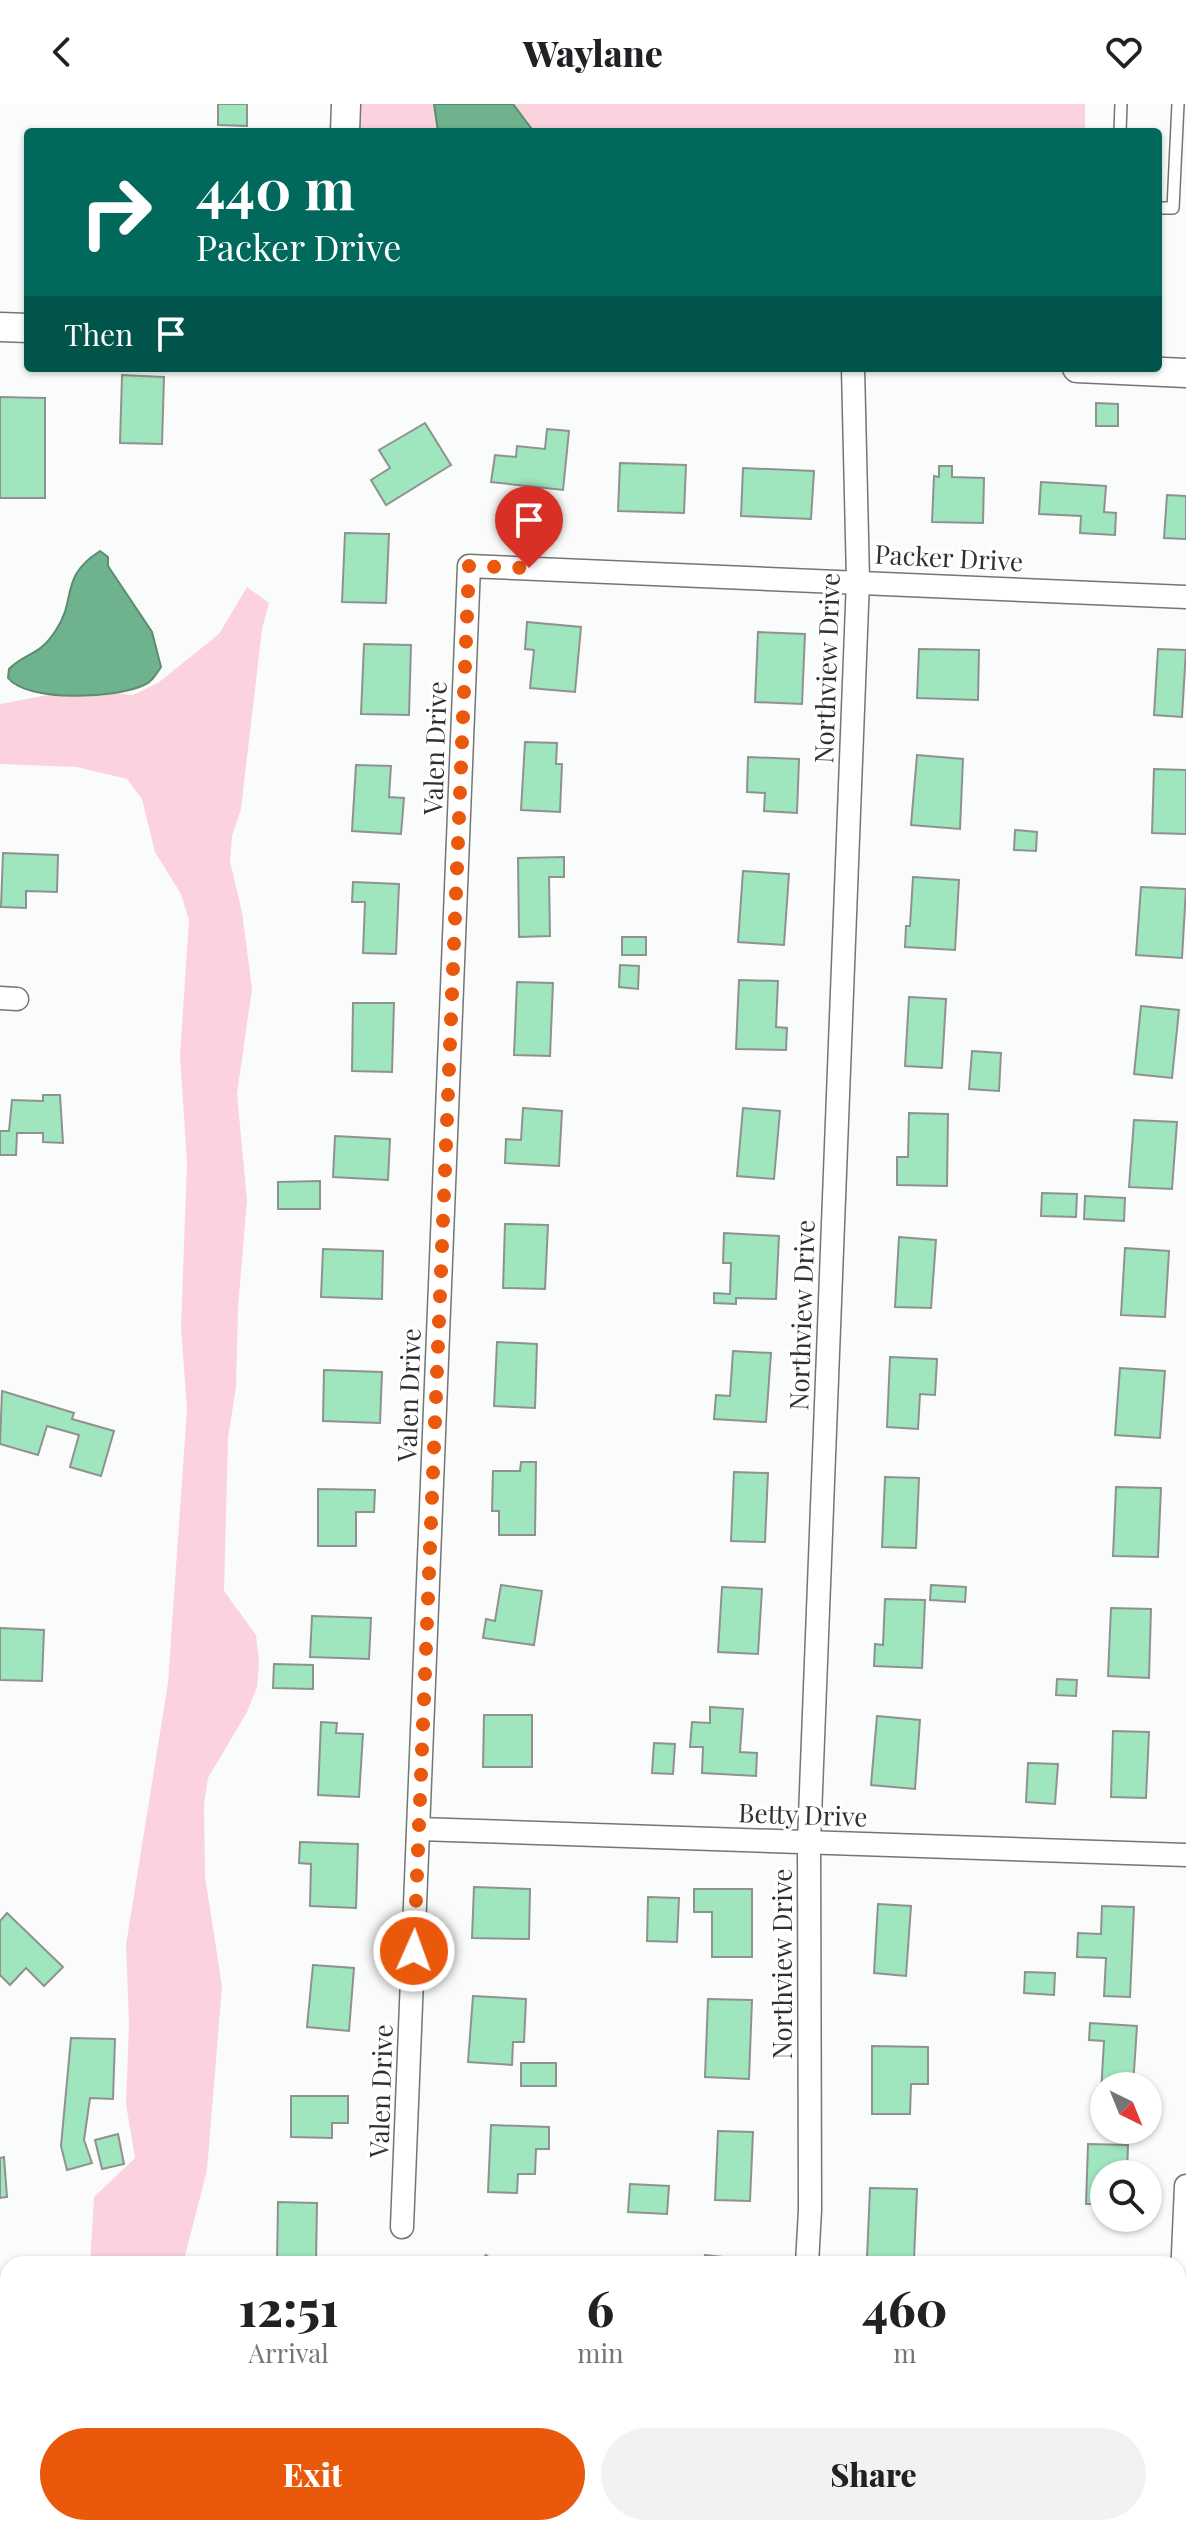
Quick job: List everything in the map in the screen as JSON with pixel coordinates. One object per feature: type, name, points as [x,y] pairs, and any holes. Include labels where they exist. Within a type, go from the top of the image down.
[{"type":"street","points":[[345,128],[346,104]]},
{"type":"street","points":[[0,327],[24,328]]},
{"type":"street","name":"Northview Drive","points":[[807,2256],[809,1842],[858,580],[853,372]]},
{"type":"street","points":[[1162,372],[1186,373]]},
{"type":"street","name":"Packer Drive","points":[[469,566],[858,580],[1186,597]]},
{"type":"street","name":"Valen Drive","points":[[402,2227],[469,566]]},
{"type":"street","name":"Betty Drive","points":[[419,1829],[1186,1855]]},
{"type":"street","points":[[1183,2256],[1186,2186]]},
{"type":"lane","points":[[1120,128],[1121,104]]},
{"type":"lane","points":[[1178,104],[1180,209]]},
{"type":"shaded area","points":[[357,104],[1085,104],[1085,128],[356,128]]},
{"type":"shaded area","points":[[434,104],[513,104],[531,128],[437,128]]},
{"type":"shaded area","points":[[100,551],[108,557],[108,566],[152,632],[161,667],[147,684],[115,693],[53,695],[19,686],[8,678],[9,669],[50,639],[62,619],[79,570]]},
{"type":"shaded area","points":[[247,587],[269,603],[262,629],[241,809],[232,836],[230,861],[242,912],[252,989],[237,1094],[247,1200],[238,1307],[236,1387],[228,1438],[224,1591],[256,1635],[259,1662],[257,1687],[247,1712],[208,1778],[204,1804],[205,1877],[222,1986],[207,2170],[185,2256],[90,2256],[94,2197],[135,2158],[126,2104],[129,2023],[126,1945],[168,1683],[187,1409],[181,1328],[187,1163],[180,1055],[189,920],[181,894],[155,852],[142,799],[127,779],[77,767],[0,764],[0,704],[80,689],[133,695],[158,683],[219,634]]},
{"type":"building","points":[[218,104],[247,104],[247,126],[218,125]]},
{"type":"building","points":[[122,375],[164,377],[162,444],[120,443]]},
{"type":"building","points":[[0,397],[45,398],[45,498],[0,498]]},
{"type":"building","points":[[1096,403],[1118,404],[1118,426],[1096,426]]},
{"type":"building","points":[[425,423],[451,465],[386,505],[371,480],[390,468],[379,450]]},
{"type":"building","points":[[547,429],[569,431],[563,490],[491,482],[495,455],[516,457],[517,446],[545,449]]},
{"type":"building","points":[[620,463],[686,465],[684,513],[618,511]]},
{"type":"building","points":[[939,466],[952,466],[952,477],[984,478],[983,523],[932,522],[934,476],[939,477]]},
{"type":"building","points":[[743,468],[814,471],[811,519],[741,516]]},
{"type":"building","points":[[1041,482],[1106,486],[1104,512],[1116,513],[1115,535],[1080,533],[1081,516],[1039,514]]},
{"type":"building","points":[[1167,495],[1186,496],[1186,539],[1164,538]]},
{"type":"building","points":[[345,533],[389,534],[386,603],[342,602]]},
{"type":"building","points":[[527,622],[581,627],[575,692],[530,688],[534,650],[525,649]]},
{"type":"building","points":[[758,632],[805,634],[802,704],[755,702]]},
{"type":"building","points":[[364,644],[411,645],[409,715],[361,714]]},
{"type":"building","points":[[919,649],[979,650],[978,700],[917,698]]},
{"type":"building","points":[[1158,649],[1186,650],[1182,717],[1154,715]]},
{"type":"building","points":[[525,742],[557,743],[556,764],[562,764],[560,812],[521,810]]},
{"type":"building","points":[[917,755],[963,759],[960,829],[911,825]]},
{"type":"building","points":[[748,757],[799,759],[797,813],[764,811],[765,793],[747,792]]},
{"type":"building","points":[[356,765],[391,766],[389,797],[404,798],[401,834],[352,831]]},
{"type":"building","points":[[1154,769],[1186,770],[1186,834],[1152,833]]},
{"type":"building","points":[[1015,830],[1037,832],[1036,851],[1014,850]]},
{"type":"building","points":[[3,853],[58,855],[57,892],[26,891],[26,908],[1,907]]},
{"type":"building","points":[[564,857],[564,877],[549,877],[550,936],[519,937],[518,858]]},
{"type":"building","points":[[743,871],[789,874],[784,945],[738,942]]},
{"type":"building","points":[[913,877],[959,880],[955,950],[905,947],[906,926],[910,926]]},
{"type":"building","points":[[353,882],[399,884],[396,954],[363,953],[365,902],[352,902]]},
{"type":"building","points":[[1141,887],[1186,889],[1182,958],[1136,955]]},
{"type":"building","points":[[622,937],[646,937],[646,955],[622,955]]},
{"type":"building","points":[[620,965],[639,966],[638,989],[619,987]]},
{"type":"building","points":[[739,980],[778,981],[776,1027],[787,1028],[786,1050],[736,1049]]},
{"type":"building","points":[[517,982],[553,983],[550,1056],[514,1055]]},
{"type":"building","points":[[909,997],[946,999],[942,1068],[905,1066]]},
{"type":"building","points":[[353,1003],[394,1003],[392,1072],[352,1071]]},
{"type":"building","points":[[1141,1006],[1179,1010],[1172,1078],[1134,1074]]},
{"type":"building","points":[[972,1051],[1001,1053],[999,1091],[969,1089]]},
{"type":"building","points":[[43,1095],[60,1095],[63,1143],[43,1142],[43,1133],[17,1133],[16,1155],[0,1155],[0,1131],[9,1131],[12,1100],[43,1101]]},
{"type":"building","points":[[523,1108],[562,1111],[559,1166],[505,1163],[506,1139],[521,1140]]},
{"type":"building","points":[[743,1108],[780,1111],[774,1179],[737,1176]]},
{"type":"building","points":[[909,1113],[948,1114],[947,1186],[897,1185],[897,1157],[908,1157]]},
{"type":"building","points":[[1134,1120],[1177,1122],[1172,1189],[1129,1187]]},
{"type":"building","points":[[335,1136],[390,1139],[388,1180],[333,1177]]},
{"type":"building","points":[[320,1181],[320,1209],[278,1209],[278,1182]]},
{"type":"building","points":[[1042,1193],[1077,1194],[1076,1217],[1041,1216]]},
{"type":"building","points":[[1085,1196],[1125,1198],[1124,1221],[1084,1219]]},
{"type":"building","points":[[505,1224],[548,1225],[545,1289],[503,1288]]},
{"type":"building","points":[[724,1233],[779,1236],[776,1299],[736,1298],[736,1304],[714,1303],[714,1293],[730,1294],[731,1263],[723,1263]]},
{"type":"building","points":[[899,1237],[936,1240],[931,1308],[895,1307]]},
{"type":"building","points":[[1125,1248],[1169,1251],[1165,1317],[1121,1315]]},
{"type":"building","points":[[323,1249],[383,1251],[382,1299],[321,1297]]},
{"type":"building","points":[[497,1342],[537,1344],[535,1408],[494,1406]]},
{"type":"building","points":[[733,1351],[771,1353],[766,1422],[714,1419],[716,1395],[730,1396]]},
{"type":"building","points":[[890,1357],[937,1359],[935,1395],[920,1394],[918,1429],[887,1427]]},
{"type":"building","points":[[1120,1368],[1165,1371],[1160,1438],[1115,1435]]},
{"type":"building","points":[[324,1370],[382,1372],[380,1423],[323,1421]]},
{"type":"building","points":[[2,1391],[74,1413],[72,1419],[114,1431],[101,1476],[70,1467],[79,1435],[47,1426],[38,1455],[0,1444]]},
{"type":"building","points":[[521,1462],[536,1462],[535,1535],[499,1535],[499,1511],[492,1511],[493,1471],[520,1471]]},
{"type":"building","points":[[734,1472],[768,1473],[765,1542],[731,1541]]},
{"type":"building","points":[[885,1477],[919,1478],[916,1548],[882,1547]]},
{"type":"building","points":[[1116,1487],[1161,1488],[1158,1557],[1113,1556]]},
{"type":"building","points":[[318,1489],[375,1490],[374,1512],[356,1512],[356,1546],[318,1546]]},
{"type":"building","points":[[501,1585],[542,1591],[534,1645],[483,1638],[486,1619],[495,1621]]},
{"type":"building","points":[[931,1585],[966,1587],[965,1602],[930,1600]]},
{"type":"building","points":[[722,1587],[762,1589],[758,1654],[718,1652]]},
{"type":"building","points":[[885,1599],[925,1600],[922,1668],[874,1666],[875,1644],[883,1645]]},
{"type":"building","points":[[1111,1608],[1151,1609],[1149,1678],[1108,1676]]},
{"type":"building","points":[[312,1616],[371,1618],[369,1659],[310,1657]]},
{"type":"building","points":[[0,1628],[44,1630],[42,1681],[0,1680]]},
{"type":"building","points":[[274,1664],[313,1665],[313,1689],[273,1688]]},
{"type":"building","points":[[1057,1679],[1077,1680],[1076,1696],[1056,1695]]},
{"type":"building","points":[[710,1707],[743,1709],[740,1752],[757,1753],[756,1776],[702,1773],[703,1747],[690,1747],[692,1722],[710,1723]]},
{"type":"building","points":[[484,1715],[532,1715],[532,1767],[483,1767]]},
{"type":"building","points":[[877,1716],[920,1720],[915,1789],[871,1785]]},
{"type":"building","points":[[321,1722],[337,1723],[336,1733],[363,1734],[359,1797],[318,1795]]},
{"type":"building","points":[[1113,1731],[1149,1732],[1146,1798],[1111,1797]]},
{"type":"building","points":[[654,1743],[675,1744],[673,1774],[652,1773]]},
{"type":"building","points":[[1028,1763],[1058,1764],[1055,1804],[1026,1802]]},
{"type":"building","points":[[300,1842],[358,1844],[356,1908],[310,1906],[311,1864],[299,1863]]},
{"type":"building","points":[[474,1887],[530,1889],[529,1939],[472,1938]]},
{"type":"building","points":[[694,1889],[752,1889],[752,1957],[712,1957],[712,1912],[694,1912]]},
{"type":"building","points":[[648,1897],[679,1898],[677,1942],[647,1941]]},
{"type":"building","points":[[878,1904],[911,1906],[906,1976],[874,1973]]},
{"type":"building","points":[[1102,1906],[1134,1907],[1130,1997],[1104,1996],[1106,1958],[1077,1957],[1078,1933],[1101,1934]]},
{"type":"building","points":[[7,1913],[63,1967],[44,1986],[26,1968],[10,1985],[0,1975],[0,1921]]},
{"type":"building","points":[[313,1965],[354,1968],[349,2031],[307,2027]]},
{"type":"building","points":[[1025,1972],[1055,1973],[1054,1995],[1024,1993]]},
{"type":"building","points":[[473,1996],[526,1999],[524,2042],[513,2042],[512,2065],[468,2062]]},
{"type":"building","points":[[708,1999],[752,2000],[749,2079],[705,2077]]},
{"type":"building","points":[[1090,2023],[1137,2026],[1134,2072],[1102,2072],[1104,2041],[1089,2040]]},
{"type":"building","points":[[71,2038],[115,2039],[113,2099],[90,2098],[84,2140],[92,2163],[67,2170],[61,2146]]},
{"type":"building","points":[[872,2046],[928,2047],[928,2084],[911,2084],[910,2114],[872,2114]]},
{"type":"building","points":[[521,2063],[556,2063],[556,2086],[521,2086]]},
{"type":"building","points":[[291,2096],[348,2096],[348,2123],[332,2123],[332,2138],[291,2137]]},
{"type":"building","points":[[491,2125],[549,2127],[549,2149],[536,2149],[535,2174],[518,2174],[517,2193],[488,2192]]},
{"type":"building","points":[[718,2131],[753,2132],[750,2201],[715,2200]]},
{"type":"building","points":[[118,2134],[124,2164],[102,2169],[95,2140]]},
{"type":"building","points":[[1088,2144],[1128,2145],[1127,2160],[1090,2160],[1090,2204],[1086,2204]]},
{"type":"building","points":[[4,2157],[7,2197],[0,2198],[0,2158]]},
{"type":"building","points":[[630,2184],[669,2186],[667,2214],[628,2212]]},
{"type":"building","points":[[870,2188],[917,2189],[914,2256],[867,2256]]},
{"type":"building","points":[[278,2202],[317,2203],[316,2256],[277,2256]]},
{"type":"route","points":[[414,1951],[469,566],[529,568]]}]
